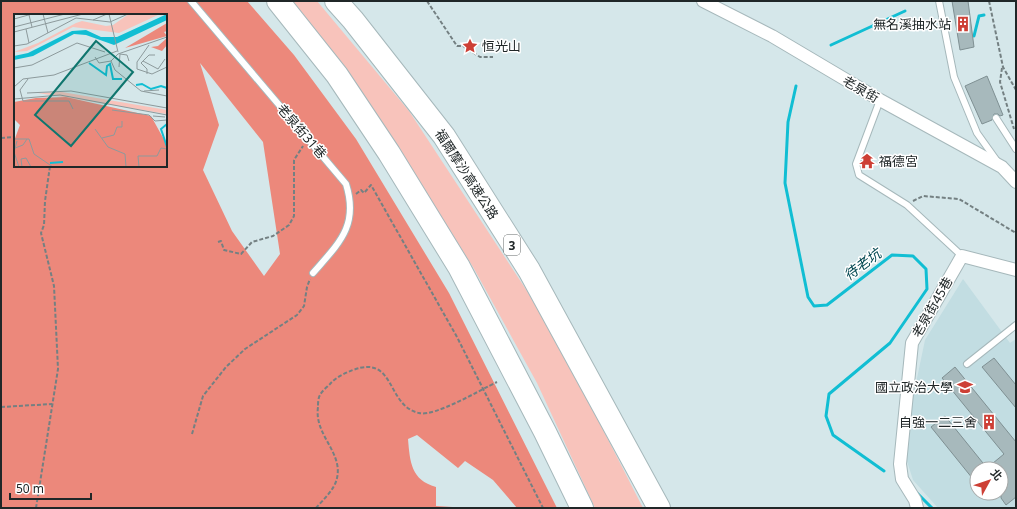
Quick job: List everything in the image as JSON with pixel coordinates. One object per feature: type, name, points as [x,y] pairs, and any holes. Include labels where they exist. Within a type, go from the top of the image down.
[{"type":"highway","points":[[278,1],[337,75],[389,153],[459,267],[542,426],[582,508]]},
{"type":"highway","name":"福爾摩沙高速公路","points":[[336,1],[353,20],[444,136],[529,270],[659,508]]},
{"type":"street","name":"老泉街","points":[[703,1],[772,36],[880,100],[1002,167],[1016,182]]},
{"type":"street","points":[[962,256],[1016,270]]},
{"type":"street","name":"老泉街45巷","points":[[917,508],[915,500],[902,479],[900,464],[912,343],[962,256]]},
{"type":"lane","name":"老泉街31巷","points":[[190,1],[346,184],[351,199],[348,226],[337,245],[313,273]]},
{"type":"lane","points":[[939,1],[954,77],[977,133],[1002,167]]},
{"type":"lane","points":[[880,100],[856,164],[859,175],[907,205],[962,256]]},
{"type":"lane","points":[[996,118],[1016,149]]},
{"type":"lane","points":[[967,364],[1016,325]]},
{"type":"path","points":[[427,1],[457,46],[463,46],[480,57],[493,57]]},
{"type":"path","points":[[989,1],[1003,67],[1016,90]]},
{"type":"path","points":[[1003,67],[1000,82],[1010,118],[1016,133]]},
{"type":"path","points":[[218,242],[221,242],[224,250],[242,254],[252,242],[273,236],[289,225],[294,216],[294,160],[302,151],[306,136]]},
{"type":"path","points":[[1,138],[14,138]]},
{"type":"path","points":[[36,508],[58,369],[54,286],[41,233],[44,225],[45,201],[50,167]]},
{"type":"path","points":[[351,199],[361,190],[364,193],[371,184],[457,337],[484,388],[543,508]]},
{"type":"path","points":[[907,205],[923,196],[960,199],[1016,233]]},
{"type":"path","points":[[192,434],[203,396],[226,367],[245,349],[297,315],[304,306],[307,287],[313,273]]},
{"type":"path","points":[[316,508],[337,480],[338,465],[321,433],[316,417],[319,396],[334,380],[364,366],[376,368],[385,375],[398,400],[409,410],[420,414],[432,414],[497,382]]},
{"type":"path","points":[[1,407],[52,404]]},
{"type":"shaded area","points":[[1,1],[247,1],[294,55],[356,139],[449,293],[557,508],[517,508],[493,480],[465,461],[458,468],[417,435],[408,439],[413,469],[421,480],[436,487],[436,506],[469,508],[1,508]],"holes":[[[200,63],[263,142],[280,254],[264,276],[232,231],[203,170],[219,125]]]},
{"type":"shaded area","points":[[288,1],[317,1],[409,111],[527,291],[572,369],[643,508],[595,508],[537,383],[473,267],[359,88]]},
{"type":"shaded area","name":"國立政治大學","points":[[963,279],[1010,343],[1016,339],[1016,508],[938,508],[913,480],[904,452],[908,421],[925,340]]},
{"type":"building","name":"無名溪抽水站","points":[[952,1],[968,1],[974,47],[960,50]]},
{"type":"building","points":[[987,76],[1003,115],[1000,116],[998,114],[994,114],[992,120],[982,124],[965,86]]},
{"type":"building","name":"自強一二三舍","points":[[994,358],[1016,385],[1016,408],[982,367]]},
{"type":"building","name":"自強一二三舍","points":[[955,367],[1016,442],[1016,497],[1006,505],[1003,501],[1009,501],[1009,461],[996,461],[1004,454],[942,378]]},
{"type":"building","name":"自強一二三舍","points":[[945,416],[981,461],[969,461],[969,474],[931,427]]},
{"type":"waterway","name":"待老坑","points":[[831,45],[905,11]]},
{"type":"waterway","name":"待老坑","points":[[974,36],[979,16],[984,15]]},
{"type":"waterway","name":"待老坑","points":[[796,86],[788,122],[785,183],[808,297],[814,306],[827,305],[892,255],[913,256],[926,269],[927,289],[890,343],[829,394],[826,416],[833,435],[884,471]]},
{"type":"waterway","name":"待老坑","points":[[917,493],[932,508]]},
{"type":"place","name":"無名溪抽水站","points":[[963,24]]},
{"type":"place","name":"恒光山","points":[[470,46]]},
{"type":"place","name":"福德宮","points":[[867,161]]},
{"type":"place","name":"國立政治大學","points":[[965,387]]},
{"type":"place","name":"自強一二三舍","points":[[989,422]]}]
